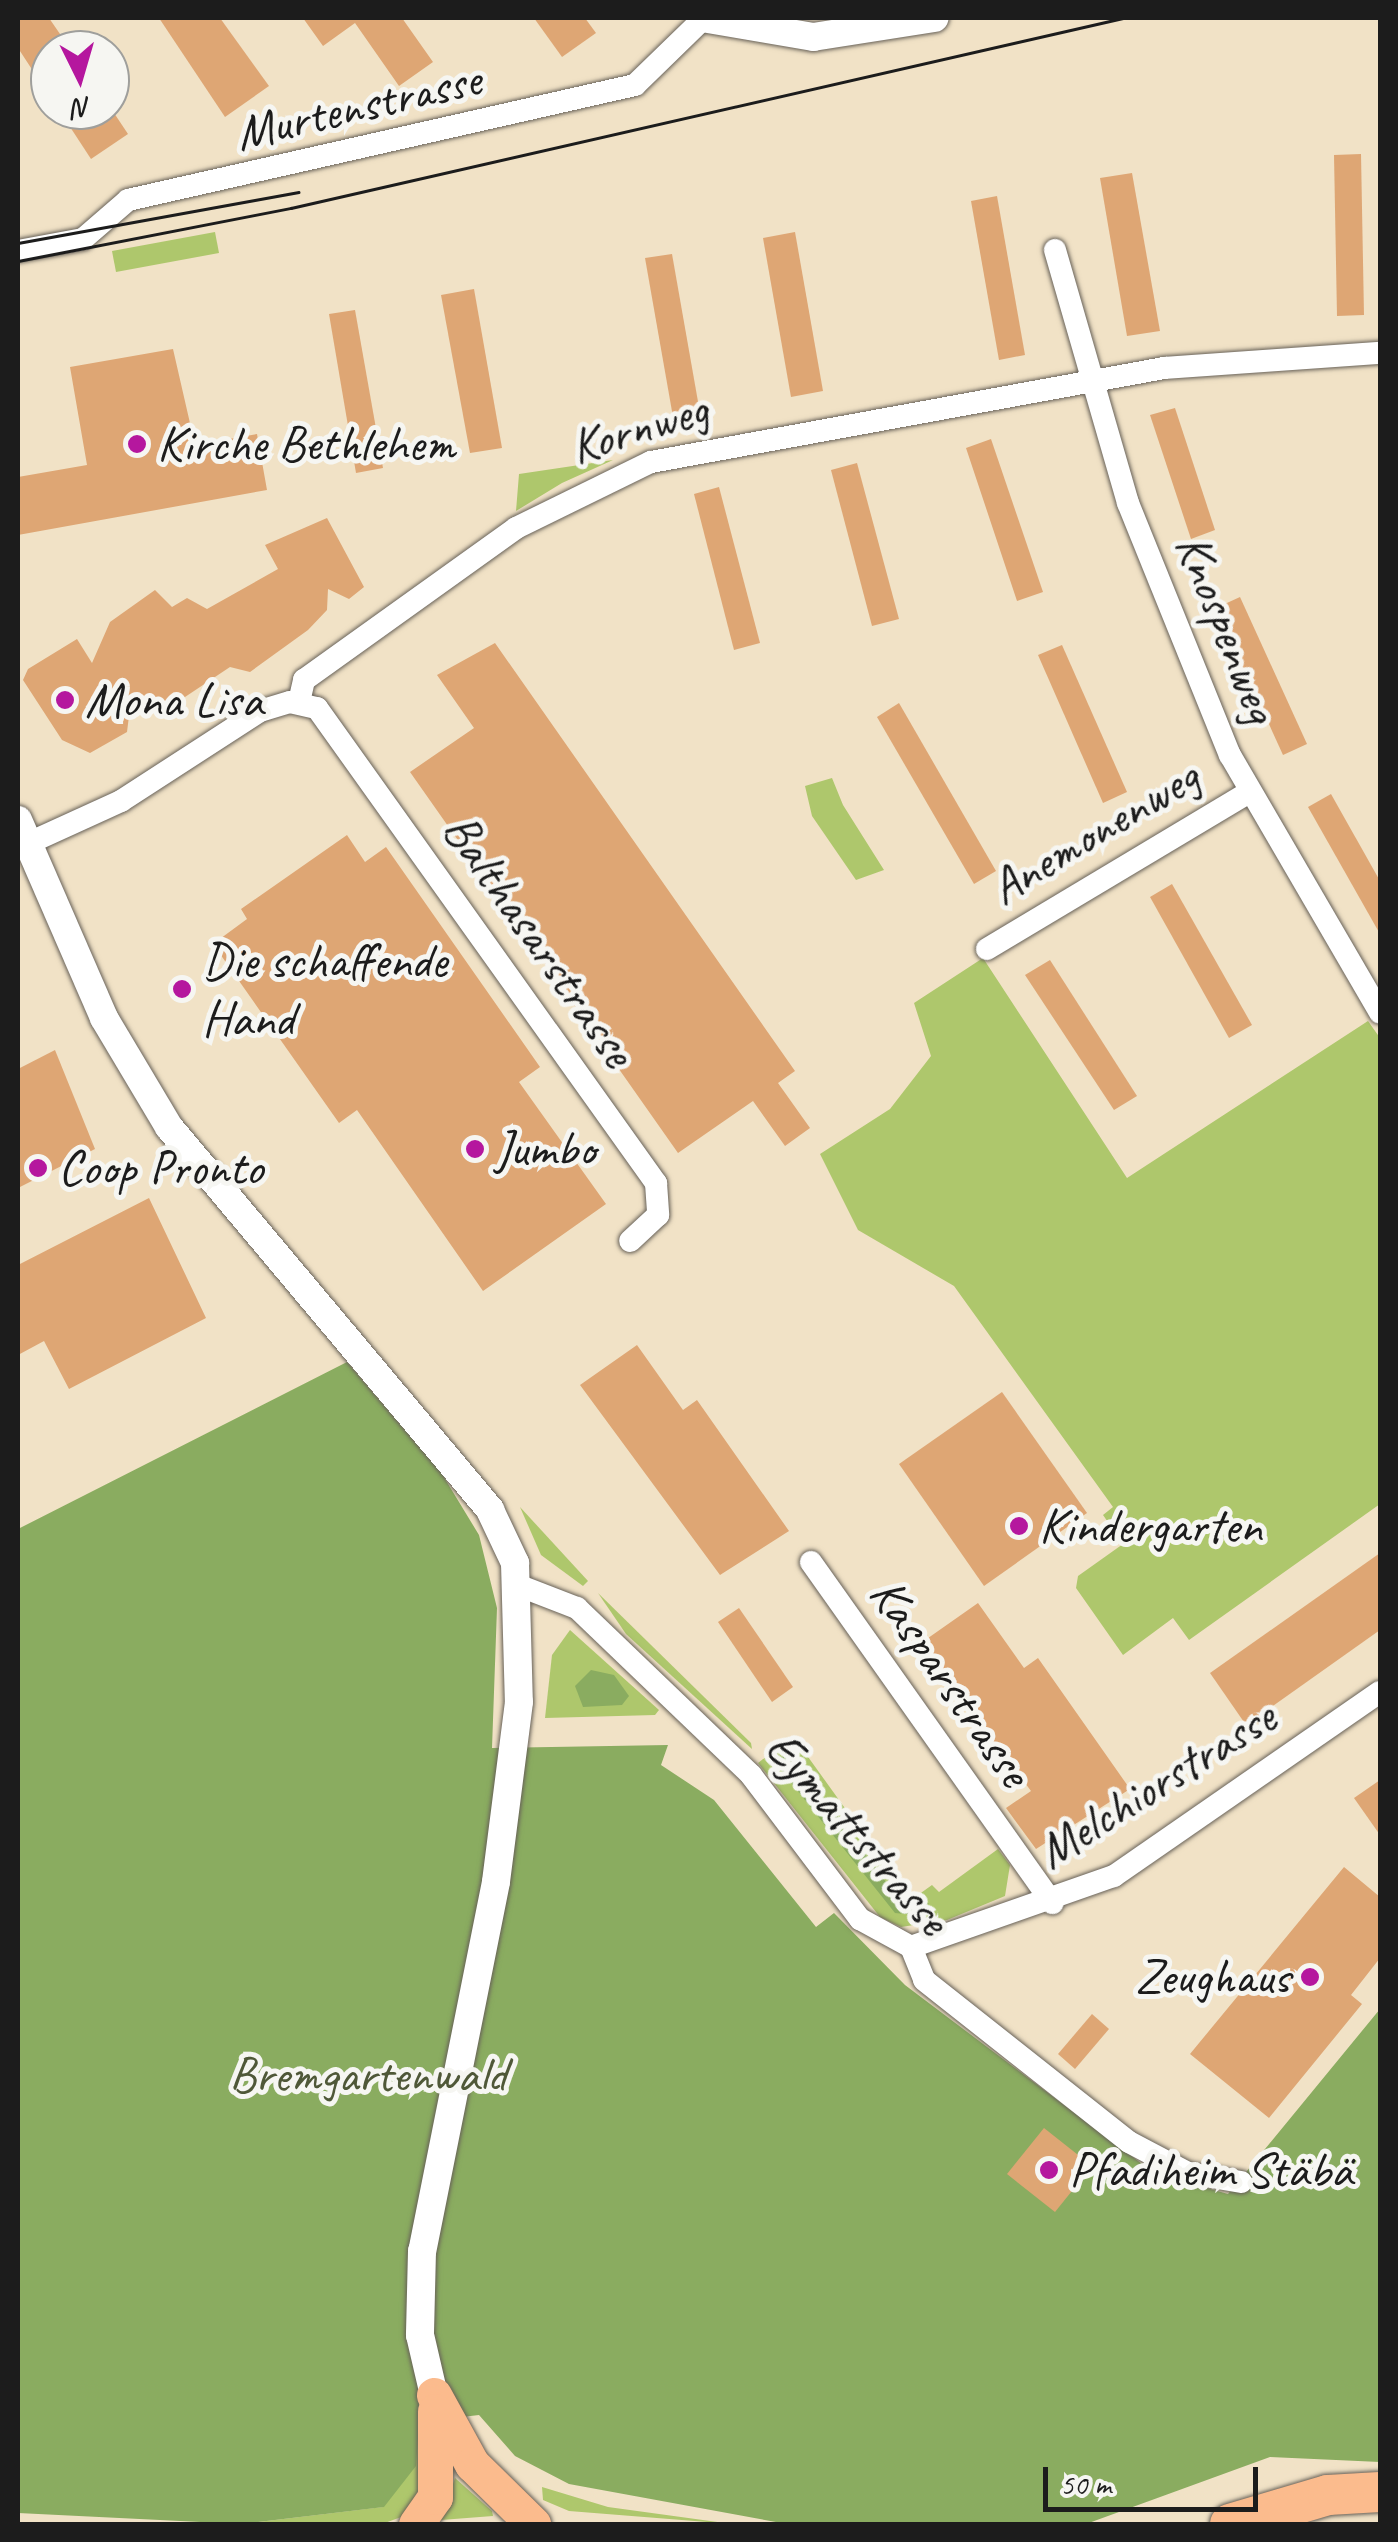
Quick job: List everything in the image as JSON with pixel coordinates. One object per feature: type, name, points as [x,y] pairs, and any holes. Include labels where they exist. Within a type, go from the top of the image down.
[{"type":"highway","points":[[1230,2524],[1328,2495],[1380,2492]]},
{"type":"main road","points":[[416,2524],[435,2497],[434,2395]]},
{"type":"main road","points":[[434,2395],[472,2464],[533,2524]]},
{"type":"street","points":[[703,18],[813,37],[936,18]]},
{"type":"street","name":"Murtenstrasse","points":[[18,251],[83,239],[128,200],[635,85],[660,70],[703,18]]},
{"type":"street","name":"Knospenweg","points":[[1055,250],[1091,380],[1155,577],[1248,792],[1380,1012]]},
{"type":"street","name":"Kornweg","points":[[300,702],[304,680],[516,528],[609,477],[686,453],[1091,380],[1235,359],[1380,352]]},
{"type":"street","points":[[300,702],[260,711],[122,800],[23,831],[104,1018],[169,1127],[490,1510],[520,1586],[518,1702],[496,1882],[422,2251],[420,2335],[434,2395]]},
{"type":"street","name":"Balthasarstrasse","points":[[300,702],[336,730],[656,1183],[658,1214],[630,1241]]},
{"type":"street","name":"Anemonenweg","points":[[987,949],[1248,792]]},
{"type":"street","name":"Kasparstrasse","points":[[812,1562],[1052,1903]]},
{"type":"street","name":"Eymattstrasse","points":[[520,1586],[576,1608],[760,1786],[860,1920],[911,1947],[924,1980],[1129,2142],[1188,2174],[1241,2182]]},
{"type":"street","name":"Melchiorstrasse","points":[[911,1947],[1052,1903],[1146,1855],[1380,1692]]},
{"type":"green space","points":[[215,232],[219,253],[116,272],[112,251]]},
{"type":"green space","points":[[613,460],[562,483],[516,511],[519,474]]},
{"type":"green space","points":[[832,778],[843,805],[884,870],[856,880],[812,816],[805,786]]},
{"type":"green space","points":[[983,958],[1127,1178],[1368,1021],[1380,1038],[1380,1504],[1189,1640],[1173,1618],[1123,1655],[1076,1588],[1078,1576],[1123,1544],[1103,1515],[1113,1507],[954,1286],[858,1230],[820,1154],[890,1109],[931,1056],[914,1003]]},
{"type":"green space","name":"Bremgartenwald","points":[[347,1362],[442,1474],[479,1535],[497,1608],[492,1748],[668,1745],[661,1765],[714,1800],[816,1927],[834,1913],[905,1985],[1154,2173],[1228,2194],[1380,2009],[1380,2462],[1270,2457],[1086,2524],[787,2524],[569,2484],[515,2456],[479,2415],[419,2422],[416,2466],[384,2507],[241,2524],[18,2513],[18,1529]]},
{"type":"green space","points":[[520,1507],[588,1581],[583,1586],[541,1555]]},
{"type":"green space","points":[[598,1593],[751,1743],[752,1749],[626,1634]]},
{"type":"green space","points":[[570,1630],[659,1710],[655,1715],[545,1718],[552,1655]]},
{"type":"green space","points":[[591,1670],[614,1675],[629,1696],[622,1705],[583,1707],[575,1686]]},
{"type":"green space","points":[[793,1736],[911,1900],[932,1885],[939,1892],[998,1849],[1010,1865],[1005,1896],[947,1920],[901,1927],[880,1917],[758,1763]]},
{"type":"green space","points":[[782,1756],[795,1759],[903,1905],[929,1903],[916,1915],[895,1913],[781,1770]]},
{"type":"green space","points":[[419,2421],[426,2476],[404,2516],[382,2524],[241,2524],[383,2507]]},
{"type":"green space","points":[[455,2478],[492,2511],[493,2516],[441,2520]]},
{"type":"green space","points":[[542,2487],[608,2507],[732,2524],[569,2511],[543,2500]]},
{"type":"building","points":[[18,18],[49,18],[57,30],[30,30],[30,66],[18,48]]},
{"type":"building","points":[[159,18],[220,18],[269,86],[225,117]]},
{"type":"building","points":[[303,18],[402,18],[433,62],[399,86],[355,23],[323,46]]},
{"type":"building","points":[[534,18],[585,18],[596,33],[562,57]]},
{"type":"building","points":[[72,130],[125,130],[128,134],[91,159]]},
{"type":"building","points":[[1361,154],[1364,315],[1337,316],[1334,155]]},
{"type":"building","points":[[1132,173],[1160,331],[1127,336],[1100,178]]},
{"type":"building","points":[[997,196],[1025,355],[999,360],[971,201]]},
{"type":"building","points":[[795,232],[823,391],[791,397],[763,238]]},
{"type":"building","points":[[672,254],[700,413],[673,417],[645,258]]},
{"type":"building","points":[[474,289],[502,448],[470,453],[441,295]]},
{"type":"building","points":[[355,310],[383,468],[356,473],[329,314]]},
{"type":"building","name":"Kirche Bethlehem","points":[[173,349],[195,445],[257,434],[267,490],[18,535],[18,477],[87,465],[70,367]]},
{"type":"building","points":[[1175,408],[1215,530],[1191,539],[1150,415]]},
{"type":"building","points":[[991,439],[1043,592],[1017,601],[966,448]]},
{"type":"building","points":[[857,463],[899,619],[872,626],[831,470]]},
{"type":"building","points":[[719,487],[760,643],[734,650],[694,494]]},
{"type":"building","points":[[327,518],[364,587],[349,599],[328,589],[327,610],[308,630],[250,672],[230,667],[164,711],[131,700],[127,732],[90,753],[62,740],[23,680],[28,669],[77,639],[92,663],[110,622],[155,590],[172,607],[187,598],[207,609],[278,569],[265,545]]},
{"type":"building","points":[[1240,597],[1307,744],[1283,755],[1216,608]]},
{"type":"building","points":[[495,643],[795,1071],[778,1083],[810,1128],[785,1146],[753,1101],[678,1153],[410,772],[474,728],[437,675]]},
{"type":"building","points":[[1062,645],[1127,792],[1103,803],[1038,655]]},
{"type":"building","points":[[899,703],[996,871],[974,884],[877,717]]},
{"type":"building","points":[[1331,794],[1380,881],[1380,934],[1308,807]]},
{"type":"building","points":[[347,835],[365,862],[386,847],[540,1067],[519,1082],[606,1204],[483,1291],[357,1110],[339,1123],[213,944],[247,919],[241,909]]},
{"type":"building","points":[[1172,884],[1252,1025],[1229,1038],[1150,897]]},
{"type":"building","points":[[1050,960],[1137,1096],[1114,1110],[1025,975]]},
{"type":"building","points":[[55,1050],[95,1149],[18,1188],[18,1069]]},
{"type":"building","points":[[149,1198],[206,1318],[69,1389],[44,1341],[18,1355],[18,1265]]},
{"type":"building","points":[[637,1345],[683,1410],[697,1400],[789,1531],[720,1575],[580,1385]]},
{"type":"building","points":[[1002,1392],[1087,1513],[984,1586],[899,1464]]},
{"type":"building","points":[[1380,1553],[1380,1630],[1246,1725],[1210,1673]]},
{"type":"building","points":[[978,1603],[1024,1668],[1038,1658],[1130,1789],[1036,1849],[1006,1808],[1031,1791],[921,1643]]},
{"type":"building","points":[[739,1608],[793,1687],[772,1702],[718,1622]]},
{"type":"building","points":[[1380,1780],[1380,1835],[1354,1798]]},
{"type":"building","name":"Zeughaus","points":[[1344,1867],[1380,1897],[1380,1958],[1351,1995],[1362,2004],[1269,2118],[1190,2054]]},
{"type":"building","points":[[1092,2014],[1109,2029],[1075,2069],[1058,2054]]},
{"type":"building","name":"Pfadiheim Stäbä","points":[[1044,2128],[1092,2166],[1055,2212],[1007,2174]]},
{"type":"tram line","points":[[18,261],[291,208],[1123,18]]},
{"type":"tram line","points":[[18,243],[298,192]]},
{"type":"place","name":"Kirche Bethlehem","points":[[137,444]]},
{"type":"place","name":"Mona Lisa","points":[[65,700]]},
{"type":"place","name":"Die schaffende Hand","points":[[182,989]]},
{"type":"place","name":"Jumbo","points":[[475,1149]]},
{"type":"place","name":"Coop Pronto","points":[[38,1168]]},
{"type":"place","name":"Kindergarten","points":[[1019,1526]]},
{"type":"place","name":"Zeughaus","points":[[1310,1977]]},
{"type":"place","name":"Pfadiheim Stäbä","points":[[1049,2170]]}]
